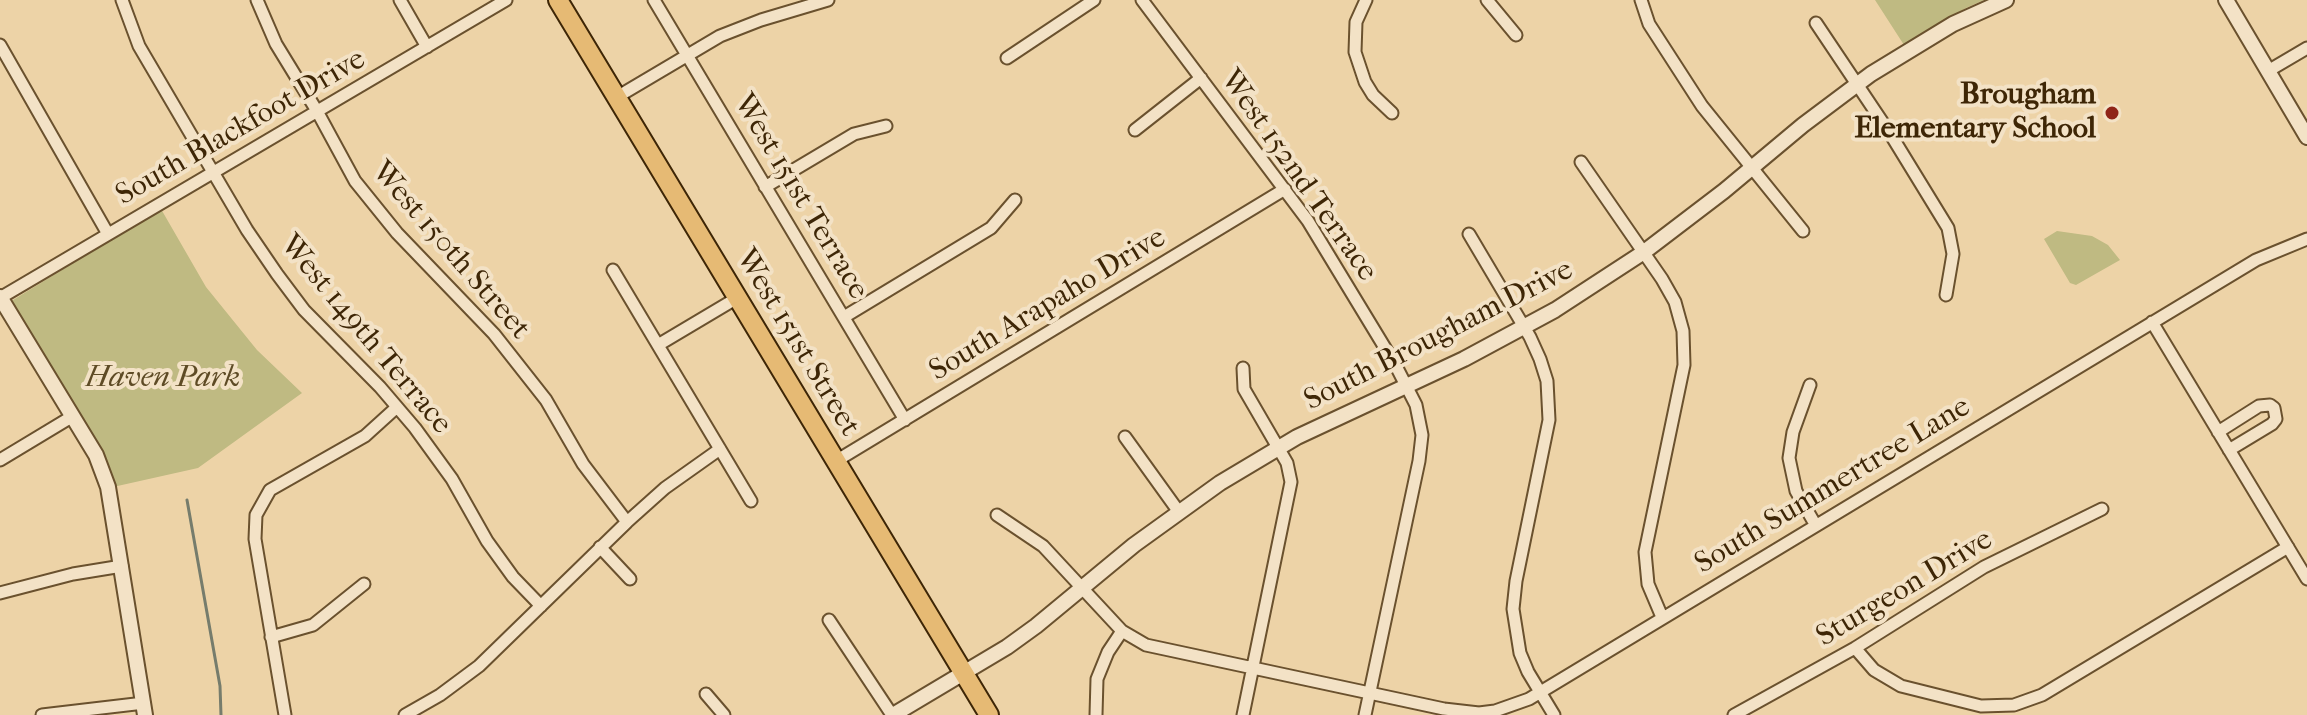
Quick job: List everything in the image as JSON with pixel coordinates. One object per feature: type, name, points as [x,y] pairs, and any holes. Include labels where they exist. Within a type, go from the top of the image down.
[{"type":"main road","name":"West 151st Street","points":[[558,0],[989,715]]},
{"type":"street","name":"West 149th Terrace","points":[[122,0],[139,46],[255,241],[304,310],[397,407],[452,479],[487,541],[513,577],[541,606]]},
{"type":"street","name":"West 150th Street","points":[[257,0],[276,44],[355,181],[397,233],[494,334],[546,400],[583,464],[627,522]]},
{"type":"street","points":[[400,0],[427,47]]},
{"type":"street","name":"South Blackfoot Drive","points":[[0,298],[506,0]]},
{"type":"street","name":"West 151st Terrace","points":[[654,0],[905,420]]},
{"type":"street","points":[[617,97],[687,55],[749,24],[828,0]]},
{"type":"street","points":[[1007,58],[1094,0]]},
{"type":"street","name":"West 152nd Terrace","points":[[1142,0],[1308,221],[1396,366],[1419,416],[1421,445],[1365,715]]},
{"type":"street","points":[[1366,0],[1356,22],[1356,60],[1373,95],[1392,113]]},
{"type":"street","points":[[1487,0],[1516,35]]},
{"type":"street","points":[[1641,0],[1654,33],[1702,106],[1803,231]]},
{"type":"street","name":"South Brougham Drive","points":[[892,715],[1007,647],[1179,512],[1278,448],[1525,328],[1644,252],[1857,84],[1962,19],[2006,0]]},
{"type":"street","points":[[2226,0],[2307,137]]},
{"type":"street","points":[[1816,23],[1948,228],[1953,254],[1946,295]]},
{"type":"street","points":[[0,45],[108,234]]},
{"type":"street","points":[[2268,71],[2307,48]]},
{"type":"street","points":[[1135,130],[1201,78]]},
{"type":"street","points":[[765,187],[854,134],[886,126]]},
{"type":"street","points":[[1581,162],[1675,302],[1684,344],[1684,365],[1645,552],[1646,575],[1662,617]]},
{"type":"street","name":"South Arapaho Drive","points":[[836,461],[1285,189]]},
{"type":"street","points":[[844,317],[991,228],[1015,200]]},
{"type":"street","points":[[1469,234],[1525,328],[1547,381],[1549,420],[1513,609],[1520,653],[1554,715]]},
{"type":"street","name":"South Summertree Lane","points":[[1122,631],[1146,645],[1460,712],[1479,713],[1513,706],[2256,260],[2307,239]]},
{"type":"street","points":[[613,270],[751,501]]},
{"type":"street","points":[[0,298],[96,455],[108,487],[144,709],[42,715]]},
{"type":"street","points":[[658,345],[737,298]]},
{"type":"street","points":[[2152,322],[2307,579]]},
{"type":"street","points":[[1243,368],[1244,389],[1287,463],[1291,482],[1243,715]]},
{"type":"street","points":[[1810,385],[1793,432],[1789,458],[1796,491],[1815,524]]},
{"type":"street","points":[[2218,432],[2259,406],[2270,405],[2274,408],[2276,419],[2272,424],[2229,450]]},
{"type":"street","points":[[285,715],[255,539],[256,515],[270,490],[365,436],[397,407]]},
{"type":"street","points":[[0,460],[73,416]]},
{"type":"street","points":[[1125,437],[1179,512]]},
{"type":"street","points":[[405,715],[440,695],[479,666],[627,522],[665,488],[720,449]]},
{"type":"street","name":"Sturgeon Drive","points":[[1734,715],[1855,648],[1984,567],[2102,509]]},
{"type":"street","points":[[997,515],[1043,546],[1122,631],[1108,652],[1097,679],[1096,715]]},
{"type":"street","points":[[600,547],[630,579]]},
{"type":"street","points":[[1855,648],[1874,670],[1901,686],[1981,706],[2014,705],[2042,695],[2288,547]]},
{"type":"street","points":[[0,593],[73,574],[122,566]]},
{"type":"street","points":[[271,637],[313,625],[364,584]]},
{"type":"street","points":[[829,620],[892,715]]},
{"type":"street","points":[[706,694],[724,715]]},
{"type":"green space","points":[[1875,0],[1984,0],[1904,45]]},
{"type":"green space","name":"Haven Park","points":[[161,209],[206,287],[257,350],[302,393],[198,468],[113,487],[12,304],[13,300]]},
{"type":"green space","points":[[2057,231],[2092,236],[2108,245],[2120,260],[2076,285],[2070,283],[2044,239]]},
{"type":"waterway","points":[[187,500],[220,686],[221,715]]},
{"type":"place","name":"Brougham Elementary School","points":[[2112,113]]}]
